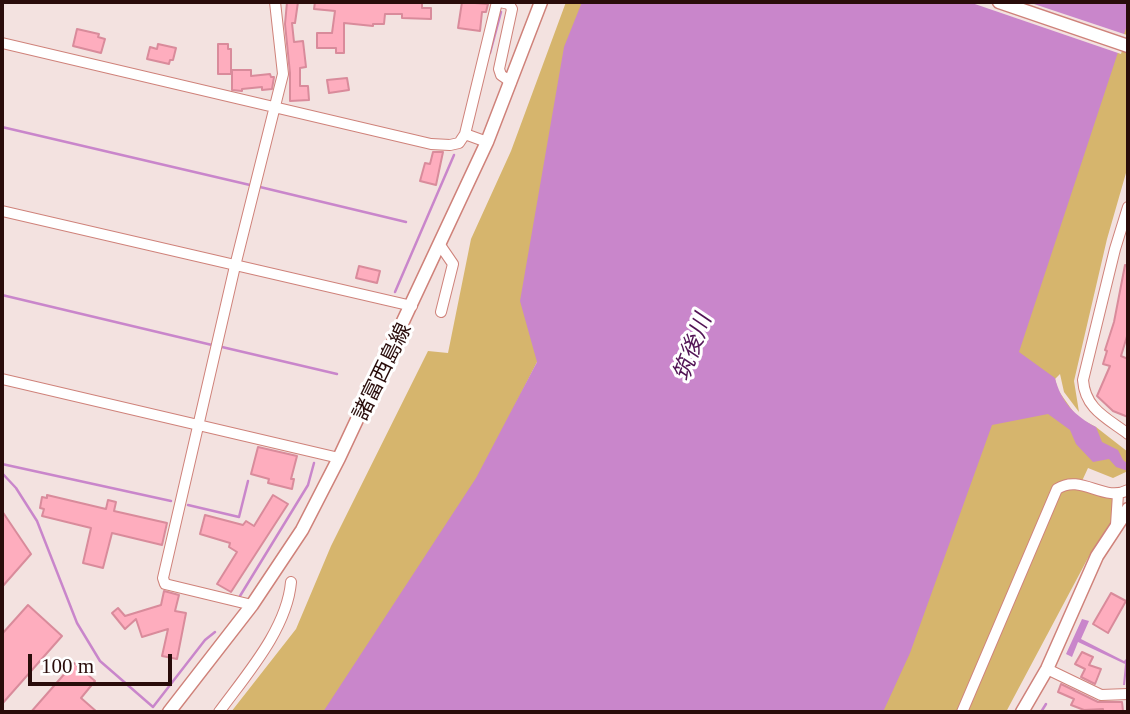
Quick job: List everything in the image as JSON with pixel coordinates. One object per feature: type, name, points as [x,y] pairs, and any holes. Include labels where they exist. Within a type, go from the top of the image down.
[{"type":"main road","name":"諸富西島線","points":[[169,712],[252,605],[302,530],[412,306],[487,142],[541,2]]},
{"type":"main road","points":[[999,2],[1128,46]]},
{"type":"main road","points":[[1022,712],[1047,669],[1097,556],[1128,509]]},
{"type":"street","points":[[252,605],[165,584],[163,581],[235,265],[283,74],[275,2]]},
{"type":"street","points":[[2,43],[431,144],[450,145],[459,143],[465,134],[499,2],[509,4],[512,9],[499,69],[501,75],[511,82]]},
{"type":"street","points":[[465,134],[487,142]]},
{"type":"street","points":[[1128,206],[1083,380],[1083,391],[1089,405],[1128,434]]},
{"type":"street","points":[[2,211],[412,306]]},
{"type":"street","points":[[440,245],[453,264],[441,312]]},
{"type":"street","points":[[2,379],[339,458]]},
{"type":"street","points":[[962,712],[1057,489],[1076,483],[1102,492],[1118,494],[1128,490]]},
{"type":"street","points":[[1116,525],[1118,494]]},
{"type":"street","points":[[219,712],[268,645],[290,595],[291,582]]},
{"type":"street","points":[[1047,669],[1101,695],[1128,694]]},
{"type":"shaded area","points":[[566,2],[606,2],[537,362],[359,712],[231,712],[296,629],[331,546],[428,351],[448,353],[471,239],[511,151]]},
{"type":"shaded area","points":[[1128,2],[1128,166],[1107,239],[1074,381],[1079,412],[1064,392],[1060,374],[1055,379],[1058,390],[1077,417],[1096,427],[1128,452],[1128,471],[1113,478],[1088,468],[1082,481],[1066,479],[1055,488],[960,712],[857,712],[979,374]]},
{"type":"shaded area","points":[[1065,486],[1079,487],[1114,499],[1114,519],[1088,558],[1006,712],[965,712],[1054,498]]},
{"type":"water","name":"筑後川","points":[[582,2],[1128,2],[1128,22],[1019,352],[1055,378],[1070,407],[1096,427],[1102,442],[1118,450],[1128,464],[1128,471],[1116,467],[1109,459],[1093,462],[1076,444],[1070,430],[1048,414],[992,425],[910,653],[883,712],[323,712],[476,478],[537,362],[520,301],[564,47]]},
{"type":"water","points":[[1082,619],[1089,621],[1081,639],[1124,661],[1128,657],[1125,685],[1125,664],[1078,642],[1072,657],[1066,654]]},
{"type":"pier","points":[[969,2],[1028,2],[1127,35],[1121,54]]},
{"type":"building","points":[[287,2],[298,2],[295,23],[292,23],[294,42],[303,41],[306,67],[300,68],[300,86],[308,86],[309,100],[290,101],[285,24]]},
{"type":"building","points":[[315,2],[422,3],[422,8],[431,8],[431,19],[402,18],[402,14],[385,14],[384,24],[373,26],[344,23],[344,53],[336,53],[336,48],[317,48],[317,33],[332,33],[335,11],[314,9]]},
{"type":"building","points":[[462,2],[488,4],[486,12],[482,12],[480,31],[458,28]]},
{"type":"building","points":[[77,29],[99,34],[98,37],[105,39],[101,53],[73,46]]},
{"type":"building","points":[[158,44],[176,48],[169,64],[147,59],[150,47],[157,49]]},
{"type":"building","points":[[218,44],[228,44],[228,49],[231,49],[231,74],[218,74]]},
{"type":"building","points":[[232,70],[251,70],[251,76],[270,74],[274,77],[272,89],[262,90],[262,87],[232,90]]},
{"type":"building","points":[[347,78],[349,90],[329,93],[327,80]]},
{"type":"building","points":[[433,152],[443,152],[436,185],[420,181],[425,163],[430,164]]},
{"type":"building","points":[[1125,265],[1128,266],[1128,333],[1121,356],[1128,359],[1128,417],[1113,411],[1097,396],[1110,366],[1103,364],[1107,351],[1105,350],[1114,322]]},
{"type":"building","points":[[359,266],[380,271],[377,283],[356,278]]},
{"type":"building","points":[[258,447],[297,456],[291,479],[294,479],[292,489],[268,483],[269,479],[251,474]]},
{"type":"building","points":[[47,495],[106,509],[108,500],[116,502],[114,511],[167,523],[162,545],[112,533],[103,568],[83,563],[91,528],[42,516],[42,497],[47,498]]},
{"type":"building","points":[[273,495],[288,504],[231,592],[217,584],[237,552],[229,547],[230,543],[200,534],[205,515],[243,525],[246,521],[254,526]]},
{"type":"building","points":[[2,511],[31,554],[2,587]]},
{"type":"building","points":[[164,591],[179,595],[175,611],[186,613],[177,659],[162,656],[168,629],[142,637],[136,619],[125,629],[112,613],[118,608],[125,616],[161,605]]},
{"type":"building","points":[[1111,593],[1126,601],[1108,633],[1093,624]]},
{"type":"building","points":[[28,605],[62,636],[2,704],[2,634]]},
{"type":"building","points":[[1082,652],[1093,657],[1089,665],[1101,669],[1095,684],[1081,677],[1085,669],[1075,664]]},
{"type":"building","points":[[74,663],[95,681],[81,698],[97,712],[31,712]]},
{"type":"building","points":[[1061,684],[1098,702],[1122,702],[1123,711],[1084,710],[1071,705],[1074,699],[1058,692]]},
{"type":"waterway","points":[[490,53],[501,12]]},
{"type":"waterway","points":[[2,127],[250,185]]},
{"type":"waterway","points":[[395,292],[454,155]]},
{"type":"waterway","points":[[260,187],[406,222]]},
{"type":"waterway","points":[[2,295],[212,345]]},
{"type":"waterway","points":[[222,347],[337,374]]},
{"type":"waterway","points":[[240,596],[308,485],[314,463]]},
{"type":"waterway","points":[[2,464],[171,501]]},
{"type":"waterway","points":[[2,473],[16,488],[37,521],[77,623],[100,661],[153,707],[205,640],[215,632]]},
{"type":"waterway","points":[[188,505],[239,517],[248,481]]},
{"type":"waterway","points":[[1041,712],[1046,704]]}]
